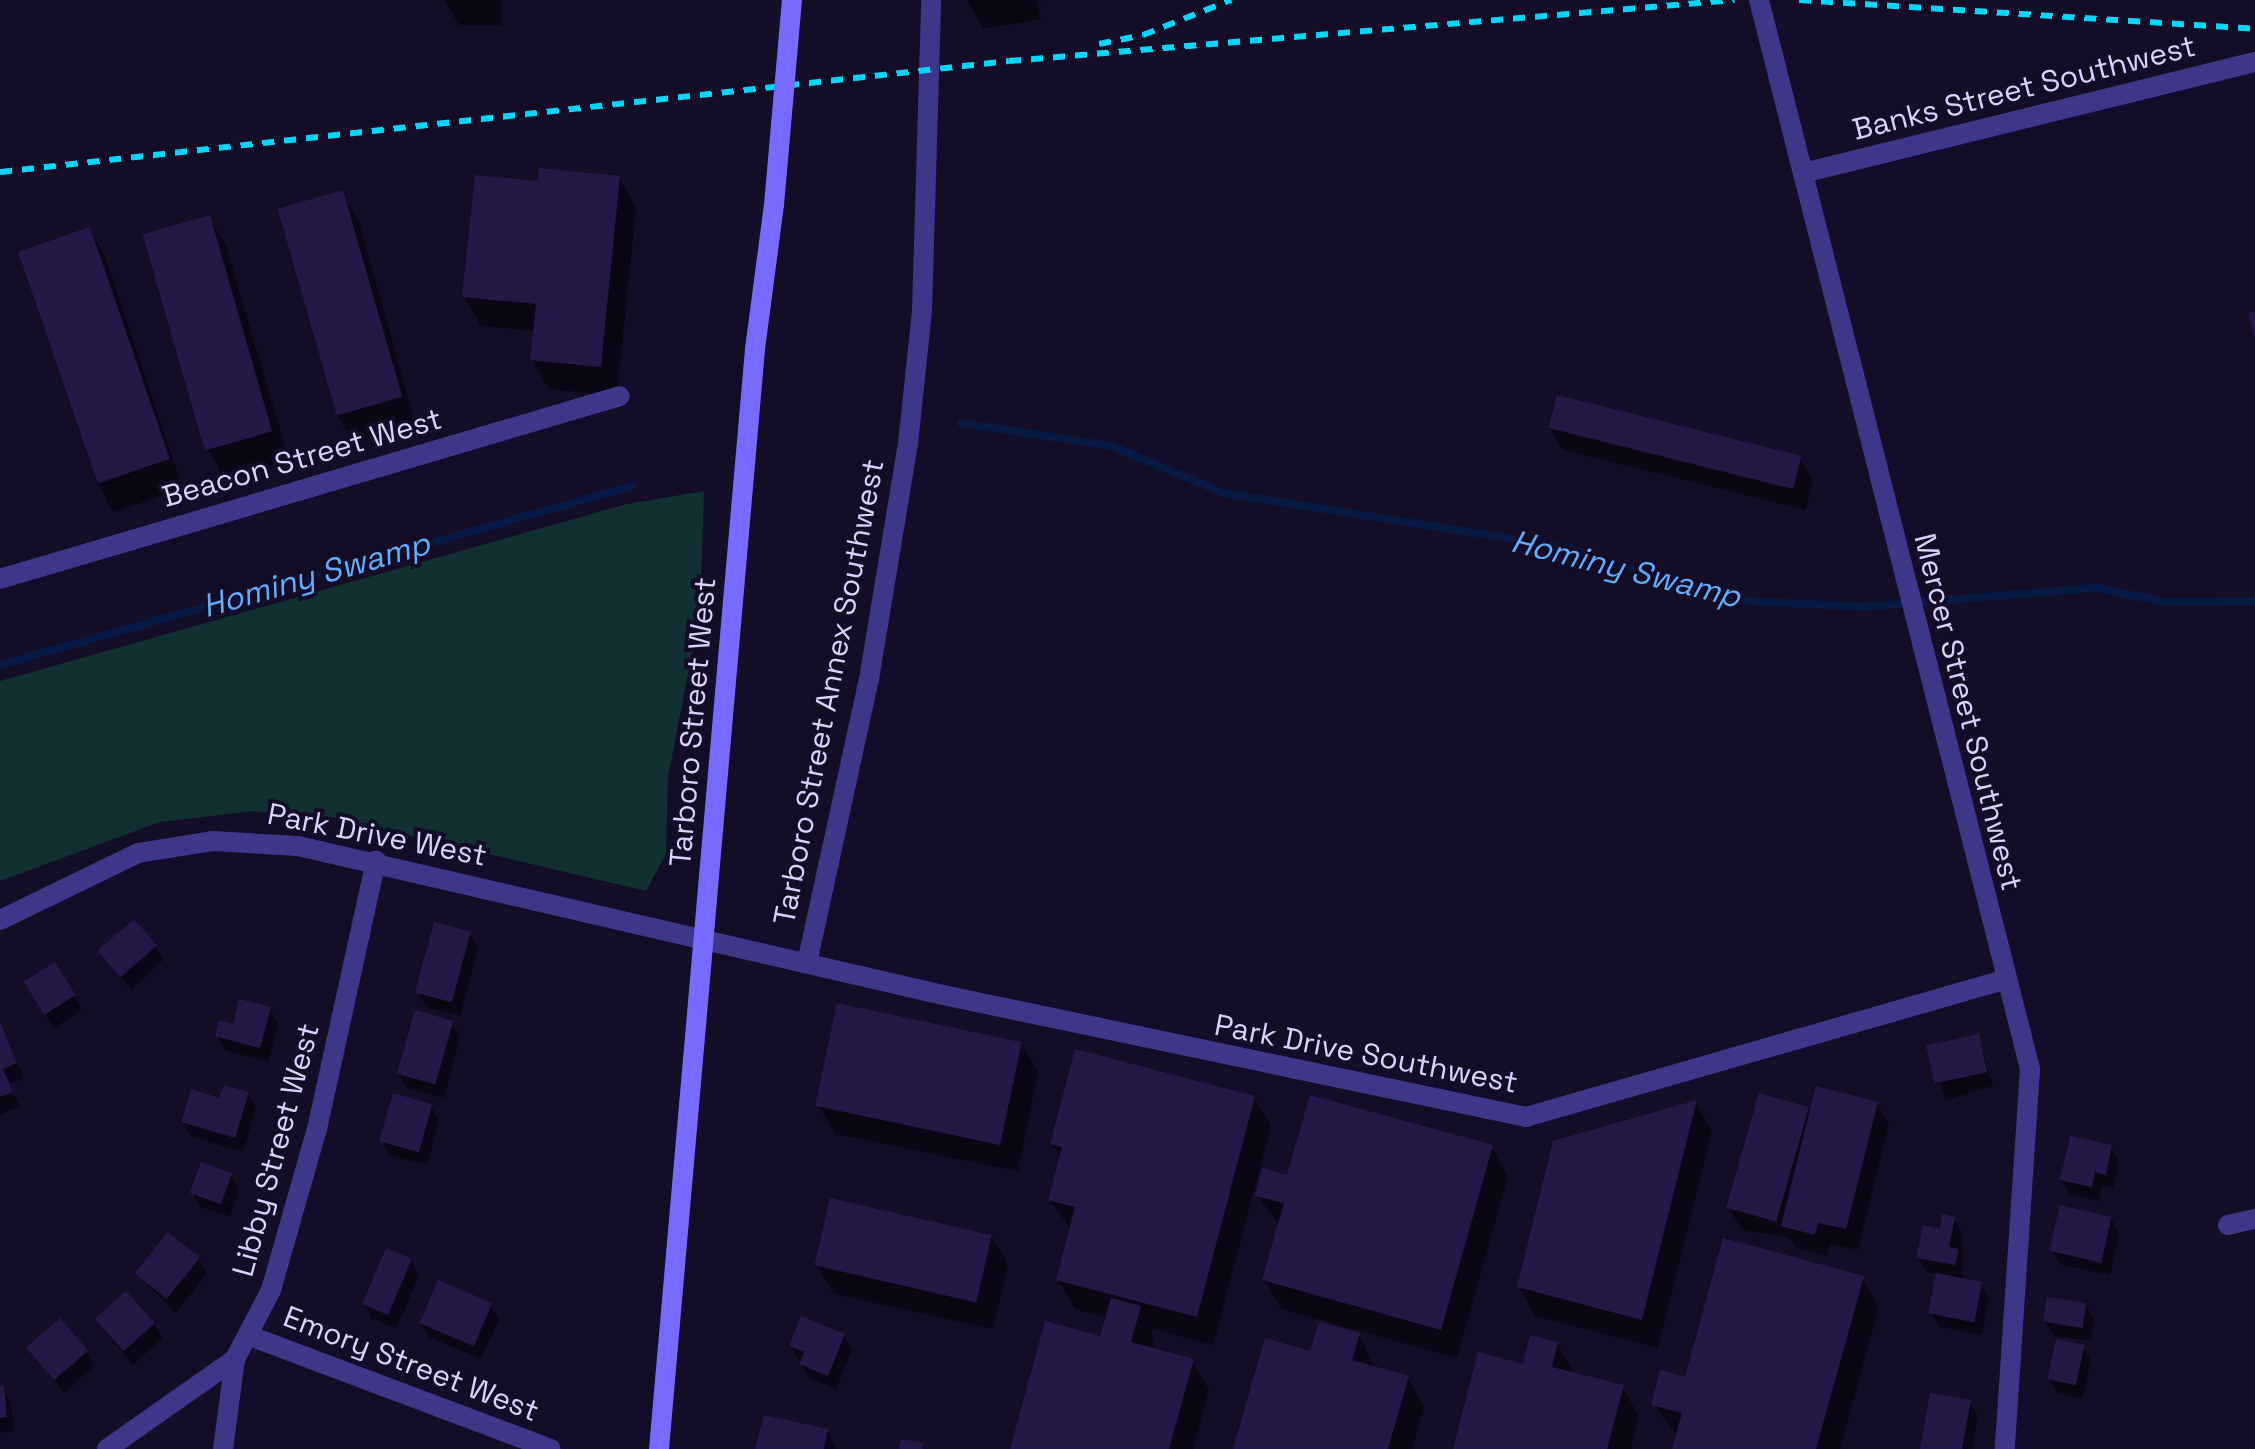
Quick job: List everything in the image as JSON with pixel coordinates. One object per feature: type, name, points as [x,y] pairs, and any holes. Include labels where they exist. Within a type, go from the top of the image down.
[{"type":"main road","name":"Tarboro Street West","points":[[659,1449],[755,349],[774,205],[792,0]]},
{"type":"street","name":"Tarboro Street Annex Southwest","points":[[807,963],[870,673],[908,444],[922,311],[931,0]]},
{"type":"street","name":"Mercer Street Southwest","points":[[1759,0],[1807,172],[1902,579],[2006,979],[2032,1093],[2005,1449]]},
{"type":"street","name":"Banks Street Southwest","points":[[1807,172],[2255,62]]},
{"type":"street","name":"Beacon Street West","points":[[0,579],[620,396]]},
{"type":"street","name":"Park Drive West","points":[[0,920],[94,872],[181,844],[248,841],[376,860],[705,942]]},
{"type":"street","name":"Libby Street West","points":[[223,1449],[235,1359],[250,1336],[281,1262],[317,1129],[376,860]]},
{"type":"street","name":"Park Drive Southwest","points":[[705,942],[1526,1117],[2006,979]]},
{"type":"street","points":[[2228,1225],[2255,1219]]},
{"type":"street","name":"Emory Street West","points":[[250,1336],[550,1449]]},
{"type":"street","points":[[107,1449],[235,1359]]},
{"type":"green space","points":[[704,491],[700,614],[668,777],[666,854],[646,891],[365,825],[254,811],[160,822],[0,881],[0,681],[627,504]]},
{"type":"building","points":[[539,168],[620,176],[601,367],[530,360],[536,304],[462,297],[475,175],[538,181]]},
{"type":"building","points":[[343,190],[402,397],[337,415],[278,209]]},
{"type":"building","points":[[210,215],[272,431],[205,451],[143,234]]},
{"type":"building","points":[[90,227],[170,459],[98,483],[18,252]]},
{"type":"building","points":[[2255,311],[2255,336],[2254,336],[2248,313]]},
{"type":"building","points":[[1557,395],[1802,456],[1793,489],[1549,428]]},
{"type":"building","points":[[134,919],[157,945],[121,977],[98,950]]},
{"type":"building","points":[[434,922],[471,932],[452,1002],[415,993]]},
{"type":"building","points":[[55,962],[76,995],[44,1015],[24,982]]},
{"type":"building","points":[[239,999],[271,1007],[260,1048],[215,1036],[219,1020],[233,1024]]},
{"type":"building","points":[[837,1003],[1022,1042],[1000,1145],[815,1106]]},
{"type":"building","points":[[415,1010],[453,1021],[435,1084],[397,1073]]},
{"type":"building","points":[[0,1022],[17,1063],[3,1069],[13,1092],[0,1097]]},
{"type":"building","points":[[1979,1034],[1987,1072],[1934,1083],[1926,1045]]},
{"type":"building","points":[[1075,1049],[1255,1096],[1197,1317],[1056,1280],[1075,1207],[1048,1200],[1062,1147],[1050,1144]]},
{"type":"building","points":[[224,1085],[249,1092],[235,1138],[181,1122],[191,1089],[219,1098]]},
{"type":"building","points":[[1816,1086],[1878,1102],[1846,1229],[1818,1223],[1815,1235],[1781,1226]]},
{"type":"building","points":[[393,1093],[432,1104],[419,1152],[379,1141]]},
{"type":"building","points":[[1759,1093],[1809,1107],[1776,1222],[1726,1207]]},
{"type":"building","points":[[1310,1095],[1493,1145],[1441,1330],[1262,1280],[1284,1203],[1255,1196],[1262,1168],[1287,1175]]},
{"type":"building","points":[[1697,1100],[1642,1320],[1517,1287],[1553,1141]]},
{"type":"building","points":[[2070,1136],[2112,1145],[2106,1175],[2095,1172],[2092,1187],[2060,1180]]},
{"type":"building","points":[[201,1162],[232,1173],[221,1204],[190,1193]]},
{"type":"building","points":[[830,1198],[992,1235],[976,1303],[814,1265]]},
{"type":"building","points":[[2060,1205],[2112,1217],[2101,1263],[2049,1251]]},
{"type":"building","points":[[1942,1214],[1955,1217],[1949,1247],[1959,1249],[1955,1265],[1916,1258],[1923,1225],[1940,1229]]},
{"type":"building","points":[[168,1232],[200,1258],[167,1299],[135,1273]]},
{"type":"building","points":[[1723,1238],[1864,1276],[1816,1449],[1672,1449],[1682,1413],[1651,1405],[1660,1370],[1685,1377]]},
{"type":"building","points":[[386,1248],[412,1259],[388,1315],[362,1304]]},
{"type":"building","points":[[1936,1273],[1982,1282],[1974,1322],[1928,1313]]},
{"type":"building","points":[[438,1280],[492,1303],[474,1346],[420,1323]]},
{"type":"building","points":[[126,1291],[155,1323],[124,1351],[95,1319]]},
{"type":"building","points":[[2047,1297],[2087,1303],[2083,1328],[2043,1322]]},
{"type":"building","points":[[1111,1298],[1141,1306],[1131,1342],[1194,1359],[1169,1449],[1010,1449],[1045,1321],[1100,1336]]},
{"type":"building","points":[[801,1316],[845,1334],[828,1376],[799,1364],[804,1352],[789,1346]]},
{"type":"building","points":[[60,1318],[88,1350],[54,1380],[26,1348]]},
{"type":"building","points":[[1319,1322],[1360,1333],[1352,1360],[1409,1376],[1388,1449],[1233,1449],[1265,1338],[1310,1351]]},
{"type":"building","points":[[1530,1335],[1558,1342],[1552,1367],[1624,1385],[1607,1449],[1453,1449],[1478,1352],[1523,1364]]},
{"type":"building","points":[[2056,1339],[2084,1345],[2076,1385],[2047,1379]]},
{"type":"building","points":[[0,1386],[4,1386],[7,1417],[0,1418]]},
{"type":"building","points":[[1930,1393],[1971,1400],[1962,1449],[1920,1449]]},
{"type":"building","points":[[764,1415],[828,1429],[824,1449],[755,1449]]},
{"type":"building","points":[[901,1439],[923,1443],[922,1449],[899,1449]]},
{"type":"waterway","name":"Hominy Swamp","points":[[961,423],[1112,446],[1223,493],[1569,548],[1734,600],[1864,607],[2097,588],[2166,602],[2255,601]]},
{"type":"waterway","name":"Hominy Swamp","points":[[0,665],[632,486]]},
{"type":"railway","points":[[1099,44],[1143,35],[1231,0]]},
{"type":"railway","points":[[0,172],[1009,61],[1734,0]]},
{"type":"railway","points":[[1799,0],[2255,29]]}]
